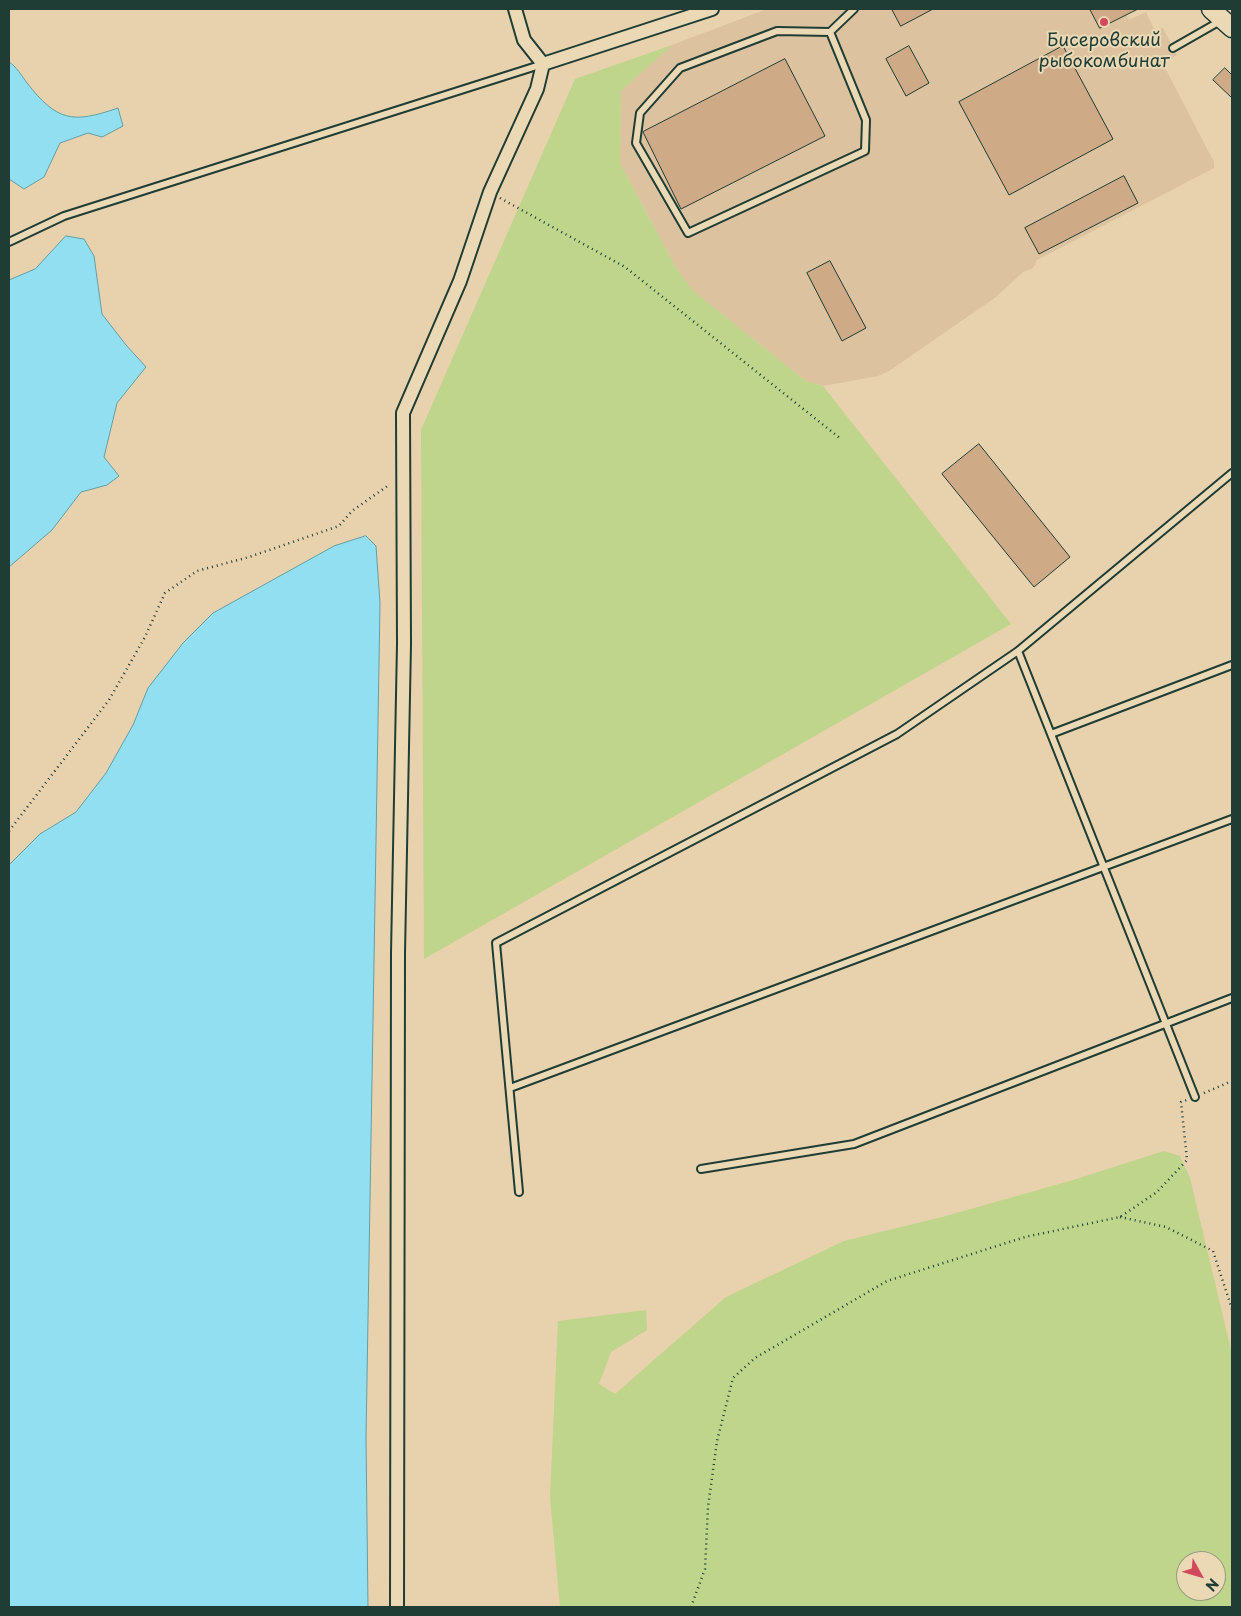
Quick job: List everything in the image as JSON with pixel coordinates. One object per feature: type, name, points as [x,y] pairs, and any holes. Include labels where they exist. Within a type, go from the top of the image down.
[{"type":"street","points":[[515,9],[524,40],[543,64]]},
{"type":"street","points":[[543,64],[712,9]]},
{"type":"street","points":[[398,1607],[398,952],[404,644],[403,413],[460,281],[490,192],[537,89],[543,64]]},
{"type":"lane","points":[[830,32],[866,120],[865,151],[688,233],[636,142],[640,113],[680,68],[777,31],[830,32],[854,9]]},
{"type":"lane","points":[[1173,48],[1222,19]]},
{"type":"lane","points":[[9,242],[64,216],[543,64]]},
{"type":"lane","points":[[519,1192],[496,943],[897,734],[1018,651],[1232,473]]},
{"type":"lane","points":[[1018,651],[1194,1097]]},
{"type":"lane","points":[[1051,734],[1232,665]]},
{"type":"lane","points":[[510,1088],[1232,819]]},
{"type":"lane","points":[[701,1169],[854,1144],[1232,998]]},
{"type":"path","points":[[490,192],[625,267],[841,439]]},
{"type":"path","points":[[9,831],[109,700],[145,637],[165,593],[197,571],[249,557],[339,526],[352,511],[403,475]]},
{"type":"path","points":[[691,1607],[705,1569],[708,1507],[716,1441],[733,1378],[755,1358],[887,1281],[1026,1237],[1120,1217],[1157,1192],[1187,1160],[1181,1102],[1232,1081]]},
{"type":"path","points":[[1120,1217],[1166,1228],[1213,1251],[1232,1309]]},
{"type":"shaded area","points":[[767,9],[1123,9],[1129,20],[1146,12],[1155,31],[1163,28],[1177,55],[1164,63],[1165,68],[1214,162],[1214,168],[1037,260],[1033,268],[1023,272],[996,297],[889,371],[878,376],[823,386],[806,381],[692,290],[675,266],[620,163],[621,91],[672,45]]},
{"type":"green space","points":[[672,45],[621,91],[620,163],[675,266],[692,290],[806,381],[823,386],[1011,624],[424,959],[421,430],[575,79]]},
{"type":"green space","points":[[1164,1151],[1180,1156],[1190,1178],[1232,1354],[1232,1607],[560,1607],[550,1497],[558,1321],[646,1310],[647,1330],[611,1352],[599,1384],[615,1394],[726,1297],[844,1241],[946,1216],[1073,1180]]},
{"type":"water","points":[[9,62],[38,96],[57,112],[66,116],[77,117],[89,116],[118,108],[123,126],[102,137],[88,133],[60,143],[44,177],[24,189],[9,179]]},
{"type":"water","points":[[66,236],[84,239],[94,256],[102,314],[146,367],[117,403],[104,457],[119,476],[107,485],[81,492],[52,530],[9,567],[9,280],[35,269]]},
{"type":"water","points":[[366,536],[376,546],[380,603],[366,1438],[368,1607],[9,1607],[9,865],[40,834],[76,812],[106,773],[133,725],[148,688],[183,643],[213,613],[334,546]]},
{"type":"building","points":[[892,9],[933,9],[901,26]]},
{"type":"building","name":"Бисеровский рыбокомбинат","points":[[1090,9],[1138,9],[1100,28]]},
{"type":"building","points":[[909,46],[929,83],[906,96],[886,59]]},
{"type":"building","points":[[1063,46],[1113,139],[1009,195],[959,102]]},
{"type":"building","points":[[785,59],[825,136],[681,209],[643,132]]},
{"type":"building","points":[[1225,68],[1232,75],[1232,98],[1213,80]]},
{"type":"building","points":[[1124,176],[1138,203],[1039,254],[1025,228]]},
{"type":"building","points":[[830,261],[866,328],[842,341],[807,273]]},
{"type":"building","points":[[979,444],[1070,557],[1034,587],[942,474]]},
{"type":"place","name":"Бисеровский рыбокомбинат","points":[[1104,22]]}]
